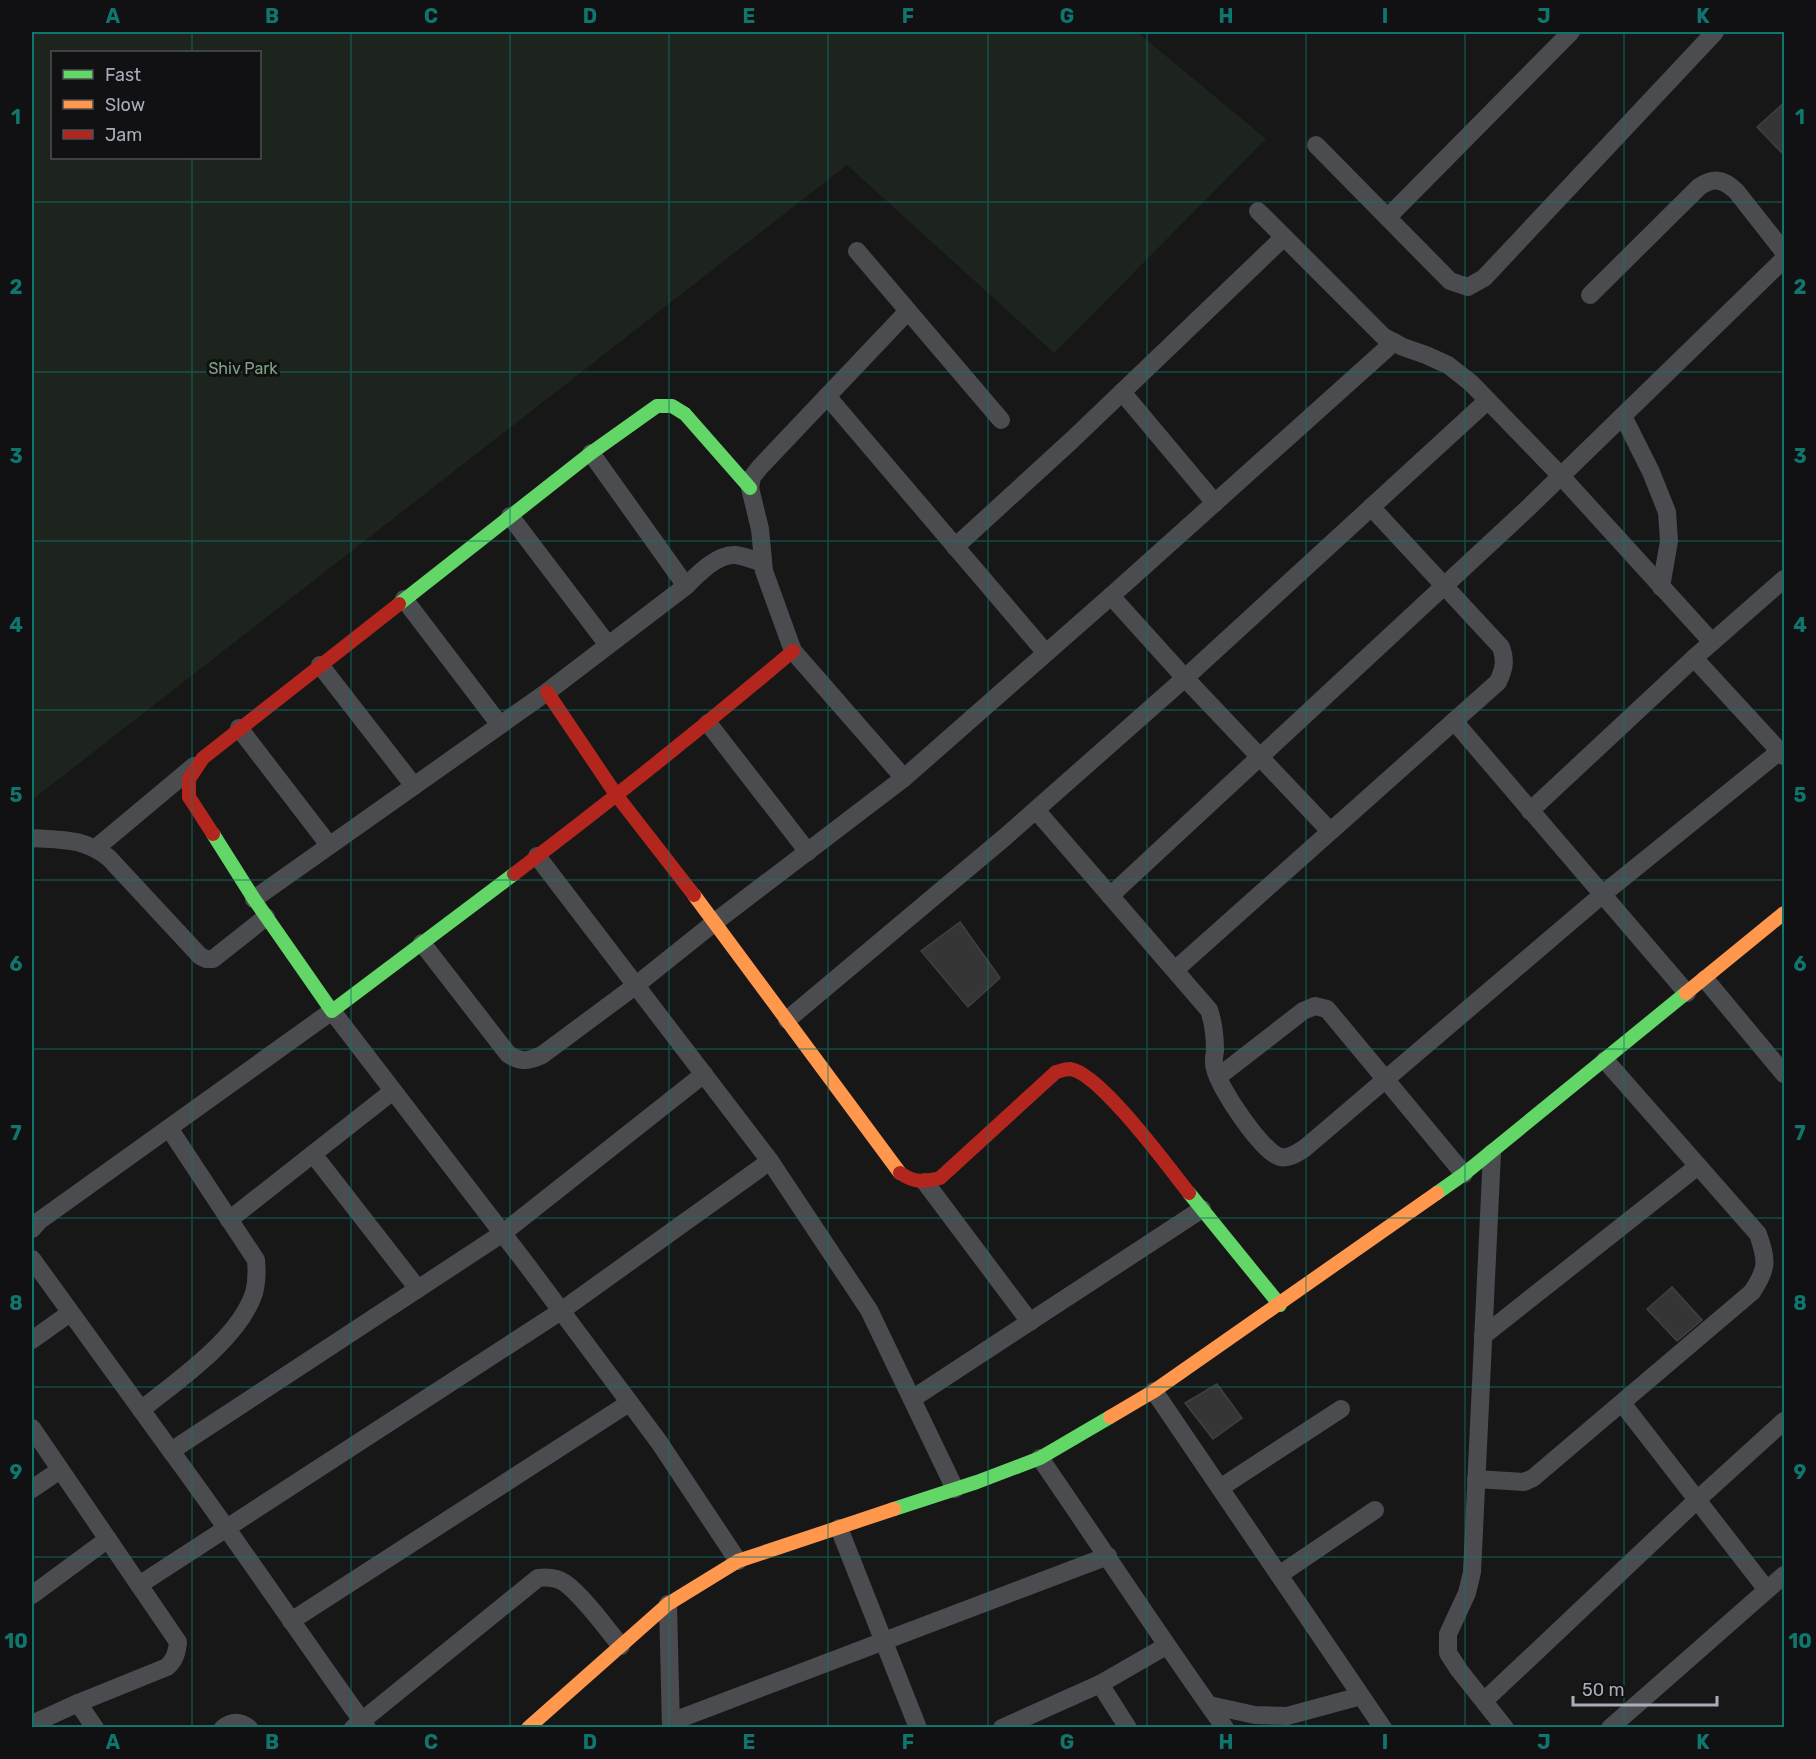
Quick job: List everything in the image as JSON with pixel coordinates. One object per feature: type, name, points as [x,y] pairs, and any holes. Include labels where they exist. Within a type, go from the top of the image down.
[{"type":"street","points":[[1388,218],[1571,32]]},
{"type":"street","points":[[1316,144],[1450,281],[1468,287],[1484,278],[1715,32]]},
{"type":"street","points":[[1590,295],[1699,187],[1707,182],[1718,180],[1728,183],[1736,190],[1785,252]]},
{"type":"street","points":[[1258,211],[1384,337],[1403,348],[1448,365],[1471,383],[1561,476],[1712,642]]},
{"type":"street","points":[[955,547],[1284,237]]},
{"type":"street","points":[[857,250],[1001,420]]},
{"type":"street","points":[[1110,896],[1561,476],[1785,259]]},
{"type":"street","points":[[904,778],[793,651],[764,571],[760,529],[750,488],[752,477],[760,467],[908,311]]},
{"type":"street","points":[[422,943],[508,1054],[516,1060],[526,1061],[542,1055],[904,778],[1112,596],[1394,342]]},
{"type":"street","points":[[1122,392],[1215,503]]},
{"type":"street","points":[[827,396],[1046,653]]},
{"type":"street","points":[[787,1020],[1036,810],[1185,678],[1487,400]]},
{"type":"street","points":[[96,848],[239,728],[591,453],[657,406],[672,406],[685,414],[750,488]]},
{"type":"street","points":[[1623,416],[1668,512],[1669,541],[1661,587]]},
{"type":"street","points":[[591,453],[686,586]]},
{"type":"street","points":[[1175,970],[1454,722],[1498,682],[1503,672],[1505,658],[1501,647],[1371,507]]},
{"type":"street","points":[[510,516],[608,645]]},
{"type":"street","points":[[254,899],[547,692],[686,586],[703,570],[722,558],[733,555],[763,562]]},
{"type":"street","points":[[1530,811],[1694,658],[1785,579]]},
{"type":"street","points":[[1112,596],[1185,678],[1330,831]]},
{"type":"street","points":[[404,599],[500,725]]},
{"type":"street","points":[[34,1224],[332,1011],[616,796],[708,723],[793,651]]},
{"type":"street","points":[[1036,810],[1209,1010],[1214,1023],[1214,1068],[1228,1098],[1265,1148],[1282,1158],[1305,1148],[1603,894],[1782,754],[1694,658]]},
{"type":"street","points":[[320,665],[414,786]]},
{"type":"street","points":[[547,692],[616,796],[715,922],[901,1174],[912,1180],[925,1182],[939,1178],[955,1166],[1056,1072],[1070,1069],[1087,1077],[1111,1097],[1280,1305]]},
{"type":"street","points":[[1454,722],[1687,993]]},
{"type":"street","points":[[708,723],[808,852]]},
{"type":"street","points":[[239,728],[329,845]]},
{"type":"street","points":[[202,758],[189,778],[189,796],[266,917],[332,1011],[659,1442],[738,1561]]},
{"type":"street","points":[[32,838],[72,841],[96,848],[109,858],[200,956],[206,959],[213,959],[266,917]]},
{"type":"street","points":[[537,856],[770,1161],[869,1310],[955,1489]]},
{"type":"street","points":[[532,1726],[668,1604],[738,1561],[955,1489],[1040,1458],[1154,1391],[1280,1305],[1492,1153],[1785,913]]},
{"type":"street","points":[[1705,978],[1785,1074]]},
{"type":"street","points":[[1218,1077],[1303,1011],[1315,1006],[1327,1009],[1464,1174]]},
{"type":"street","points":[[1476,1479],[1524,1482],[1533,1478],[1752,1292],[1763,1276],[1765,1256],[1758,1234],[1605,1060]]},
{"type":"street","points":[[171,1451],[502,1233],[704,1074]]},
{"type":"street","points":[[229,1220],[393,1091]]},
{"type":"street","points":[[141,1410],[220,1345],[245,1313],[254,1294],[257,1276],[256,1260],[169,1128]]},
{"type":"street","points":[[1492,1153],[1472,1572],[1467,1593],[1448,1634],[1448,1653],[1505,1728]]},
{"type":"street","points":[[313,1154],[418,1289]]},
{"type":"street","points":[[139,1585],[561,1311],[770,1161]]},
{"type":"street","points":[[1483,1336],[1698,1166]]},
{"type":"street","points":[[925,1182],[1030,1322]]},
{"type":"street","points":[[912,1400],[1202,1209]]},
{"type":"street","points":[[32,1259],[228,1529],[361,1725],[538,1578],[550,1577],[564,1582],[621,1646]]},
{"type":"street","points":[[32,1340],[70,1313]]},
{"type":"street","points":[[1154,1391],[1383,1728]]},
{"type":"street","points":[[291,1621],[629,1403]]},
{"type":"street","points":[[1610,1728],[1778,1586],[1697,1500],[1622,1403]]},
{"type":"street","points":[[1220,1488],[1341,1408]]},
{"type":"street","points":[[1484,1701],[1697,1500],[1785,1421]]},
{"type":"street","points":[[32,1428],[178,1642],[173,1662],[166,1667],[32,1724]]},
{"type":"street","points":[[1040,1458],[1108,1556],[1166,1646],[1225,1728]]},
{"type":"street","points":[[32,1489],[60,1470]]},
{"type":"street","points":[[1279,1575],[1375,1510]]},
{"type":"street","points":[[839,1528],[918,1728]]},
{"type":"street","points":[[32,1595],[108,1539]]},
{"type":"street","points":[[668,1604],[671,1725],[1108,1556]]},
{"type":"street","points":[[1002,1728],[1100,1684],[1166,1646]]},
{"type":"street","points":[[1100,1684],[1128,1728]]},
{"type":"street","points":[[1209,1705],[1255,1714],[1287,1716],[1361,1696]]},
{"type":"street","points":[[78,1703],[95,1728]]},
{"type":"street","points":[[224,1728],[230,1723],[242,1723],[249,1728]]},
{"type":"green space","name":"Shiv Park","points":[[32,32],[1137,32],[1266,139],[1054,353],[847,165],[32,800]]},
{"type":"building","points":[[1785,102],[1785,156],[1757,127]]},
{"type":"building","points":[[960,922],[1000,978],[968,1007],[921,951]]},
{"type":"building","points":[[1672,1287],[1702,1320],[1677,1341],[1647,1309]]},
{"type":"building","points":[[1217,1384],[1242,1418],[1213,1439],[1185,1403]]},
{"type":"traffic: fast","points":[[399,604],[591,453],[657,406],[672,406],[685,414],[750,488]]},
{"type":"traffic: fast","points":[[213,834],[254,899],[332,1011],[514,874]]},
{"type":"traffic: fast","points":[[1437,1193],[1464,1174],[1686,993]]},
{"type":"traffic: fast","points":[[1189,1193],[1280,1305]]},
{"type":"traffic: fast","points":[[894,1509],[977,1482],[1040,1458],[1110,1417]]},
{"type":"traffic: slow","points":[[694,895],[900,1173]]},
{"type":"traffic: slow","points":[[1686,993],[1784,913]]},
{"type":"traffic: slow","points":[[1110,1417],[1154,1391],[1437,1193]]},
{"type":"traffic: slow","points":[[528,1728],[668,1604],[738,1561],[894,1509]]},
{"type":"traffic: jam","points":[[213,834],[189,797],[189,779],[203,758],[399,604]]},
{"type":"traffic: jam","points":[[514,874],[585,820],[793,651]]},
{"type":"traffic: jam","points":[[547,692],[617,796],[694,895]]},
{"type":"traffic: jam","points":[[900,1173],[919,1181],[940,1178],[1056,1072],[1070,1069],[1083,1074],[1115,1103],[1189,1193]]}]
